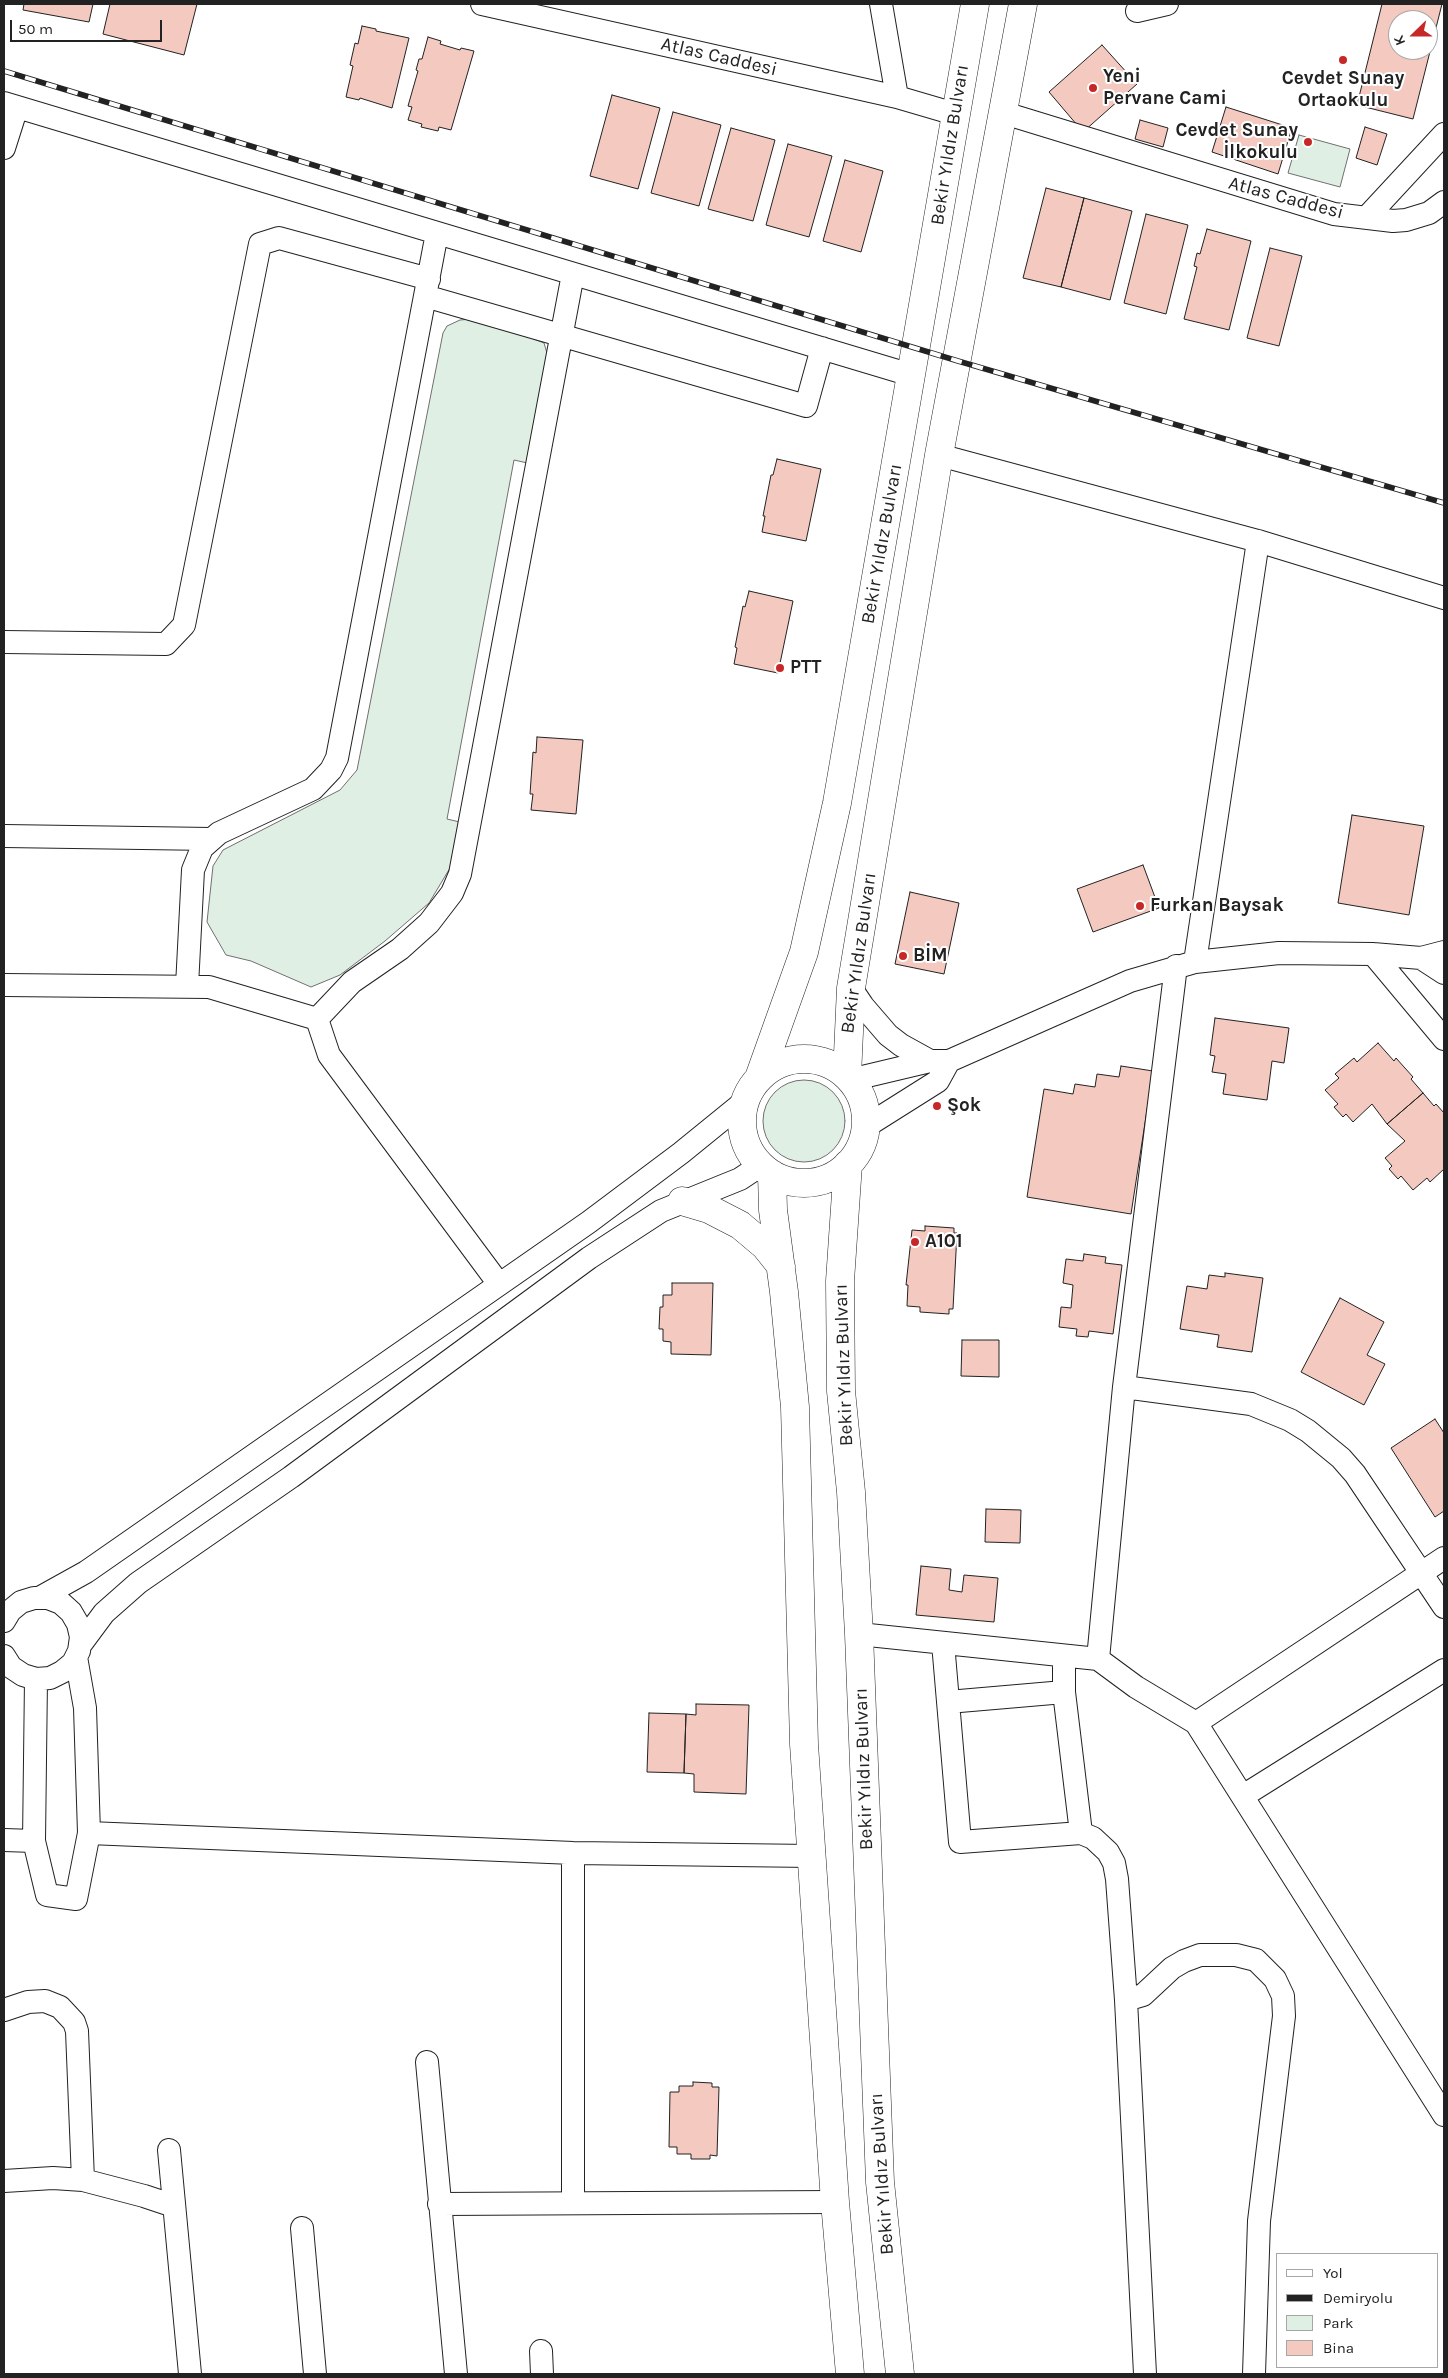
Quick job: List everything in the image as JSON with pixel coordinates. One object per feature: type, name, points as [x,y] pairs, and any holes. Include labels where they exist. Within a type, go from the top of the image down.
[{"type":"main road","name":"Bekir Yıldız Bulvarı","points":[[759,1078],[804,952],[837,803],[975,4]]},
{"type":"main road","name":"Bekir Yıldız Bulvarı","points":[[848,1078],[851,988],[940,455],[1023,4]]},
{"type":"main road","points":[[809,1059],[823,1062],[848,1078],[862,1099],[865,1127],[863,1140],[848,1164],[838,1173],[812,1182],[791,1181],[766,1170],[752,1155],[742,1129],[745,1101],[759,1078],[782,1062],[809,1059]]},
{"type":"main road","name":"Bekir Yıldız Bulvarı","points":[[848,1164],[840,1281],[841,1390],[851,1492],[858,1634],[880,2182],[900,2374]]},
{"type":"main road","points":[[766,1170],[781,1266],[795,1406],[804,1744],[835,2202],[850,2374]]},
{"type":"main road","points":[[682,1201],[710,1209],[740,1225],[759,1240],[781,1266]]},
{"type":"street","name":"Atlas Caddesi","points":[[482,4],[897,97],[955,114]]},
{"type":"street","points":[[881,4],[897,97]]},
{"type":"street","points":[[1137,11],[1166,4]]},
{"type":"street","points":[[4,148],[10,105],[911,375]]},
{"type":"street","name":"Atlas Caddesi","points":[[1004,113],[1318,211],[1393,221],[1439,211]]},
{"type":"street","name":"Atlas Caddesi","points":[[1367,217],[1444,134]]},
{"type":"street","points":[[187,986],[193,870],[202,848],[219,833],[313,789],[331,770],[337,758],[437,233]]},
{"type":"street","points":[[4,642],[166,644],[184,625],[260,244],[279,238],[427,287],[561,335],[806,406],[822,348]]},
{"type":"street","points":[[316,1018],[352,982],[400,948],[429,923],[452,893],[460,874],[573,274]]},
{"type":"street","points":[[940,455],[1258,541],[1444,598]]},
{"type":"street","points":[[1098,1659],[1124,1387],[1186,964],[1258,541]]},
{"type":"street","points":[[4,836],[211,839]]},
{"type":"street","points":[[848,1078],[940,1061],[1130,981],[1186,964],[1279,953],[1373,954],[1421,958],[1444,952]]},
{"type":"street","points":[[1373,954],[1444,1039]]},
{"type":"street","points":[[1421,958],[1444,973]]},
{"type":"street","points":[[4,985],[210,987],[316,1018]]},
{"type":"street","points":[[851,988],[862,1006],[888,1035],[901,1045],[940,1061]]},
{"type":"street","points":[[316,1018],[329,1055],[499,1284]]},
{"type":"street","points":[[865,1127],[938,1081],[940,1061]]},
{"type":"street","points":[[4,1621],[10,1611],[22,1601],[86,1572],[499,1284],[634,1189],[745,1101]]},
{"type":"street","points":[[4,1656],[17,1671],[36,1679],[56,1676],[68,1668],[104,1613],[138,1583],[292,1477],[589,1258],[638,1224],[682,1201],[766,1170]]},
{"type":"street","points":[[1124,1387],[1251,1404],[1271,1411],[1302,1428],[1325,1444],[1355,1474],[1444,1607]]},
{"type":"street","points":[[1196,1723],[1444,1558]]},
{"type":"street","points":[[22,1601],[55,1600],[71,1612],[78,1624],[85,1708],[89,1832],[76,1899],[47,1895],[34,1840],[36,1679]]},
{"type":"street","points":[[858,1634],[1098,1659],[1136,1687],[1196,1723],[1444,2115]]},
{"type":"street","points":[[943,1643],[960,1842],[1081,1833],[1101,1844],[1114,1863],[1126,2000],[1145,2374]]},
{"type":"street","points":[[1064,1656],[1064,1692],[1081,1833]]},
{"type":"street","points":[[1243,1796],[1444,1670]]},
{"type":"street","points":[[948,1702],[1064,1692]]},
{"type":"street","points":[[89,1832],[573,1853],[812,1856]]},
{"type":"street","points":[[4,1840],[34,1840]]},
{"type":"street","points":[[573,1853],[573,2203]]},
{"type":"street","points":[[1126,2000],[1143,1995],[1172,1968],[1200,1955],[1236,1955],[1256,1960],[1275,1980],[1283,1996],[1284,2016],[1259,2221],[1254,2374]]},
{"type":"street","points":[[4,2010],[28,2002],[44,2001],[60,2007],[74,2022],[77,2031],[84,2180]]},
{"type":"street","points":[[427,2062],[456,2374]]},
{"type":"street","points":[[169,2150],[190,2374]]},
{"type":"street","points":[[4,2181],[44,2178],[84,2180],[174,2206]]},
{"type":"street","points":[[439,2204],[835,2202]]},
{"type":"street","points":[[302,2228],[315,2374]]},
{"type":"street","points":[[541,2351],[542,2374]]},
{"type":"green space","points":[[1299,135],[1350,149],[1340,187],[1288,173]]},
{"type":"green space","points":[[472,319],[500,326],[544,343],[547,353],[532,464],[514,460],[447,819],[464,823],[450,868],[429,903],[385,941],[340,975],[311,987],[251,961],[226,955],[207,922],[213,866],[223,850],[340,790],[357,770],[443,333],[447,326],[460,320]]},
{"type":"green space","points":[[804,1080],[820,1083],[833,1092],[842,1105],[845,1121],[842,1137],[833,1150],[820,1159],[804,1162],[788,1159],[775,1150],[766,1137],[763,1121],[766,1105],[775,1092],[788,1083]]},
{"type":"building","points":[[24,4],[93,4],[89,22],[23,10]]},
{"type":"building","points":[[110,4],[197,4],[184,55],[103,34]]},
{"type":"building","points":[[1382,4],[1442,4],[1438,20],[1438,10],[1388,10],[1388,60],[1428,60],[1413,119],[1357,105]]},
{"type":"building","points":[[362,26],[409,38],[392,108],[360,98],[359,100],[346,97],[353,66],[350,65],[355,43],[358,44]]},
{"type":"building","points":[[428,37],[441,41],[440,44],[460,50],[461,48],[474,51],[451,130],[439,127],[438,131],[421,127],[422,124],[408,120],[412,107],[408,106],[418,71],[416,70],[419,59],[422,59]]},
{"type":"building","name":"Yeni Pervane Cami","points":[[1102,45],[1137,84],[1083,132],[1049,92]]},
{"type":"building","points":[[612,95],[660,108],[638,189],[590,176]]},
{"type":"building","points":[[1226,107],[1292,128],[1278,174],[1212,152]]},
{"type":"building","points":[[673,112],[721,125],[699,206],[651,193]]},
{"type":"building","points":[[1140,120],[1168,128],[1163,147],[1135,139]]},
{"type":"building","points":[[1365,127],[1387,134],[1377,165],[1356,158]]},
{"type":"building","points":[[731,128],[775,140],[753,221],[708,209]]},
{"type":"building","points":[[788,144],[832,156],[809,237],[766,225]]},
{"type":"building","points":[[845,160],[883,171],[861,252],[823,241]]},
{"type":"building","points":[[1046,188],[1084,198],[1061,287],[1023,278]]},
{"type":"building","points":[[1084,198],[1132,211],[1110,300],[1061,287]]},
{"type":"building","points":[[1146,214],[1188,225],[1166,314],[1124,303]]},
{"type":"building","points":[[1207,229],[1251,241],[1229,330],[1184,319],[1197,267],[1194,266],[1197,253],[1200,254]]},
{"type":"building","points":[[1270,248],[1302,256],[1279,346],[1247,338]]},
{"type":"building","points":[[777,459],[821,469],[806,541],[762,532],[765,516],[763,516],[771,475],[773,475]]},
{"type":"building","points":[[749,591],[793,601],[778,673],[734,664],[737,648],[735,647],[743,606],[745,607]]},
{"type":"building","points":[[537,737],[583,740],[576,814],[531,810],[533,794],[530,794],[533,752],[536,753]]},
{"type":"building","points":[[1352,815],[1424,826],[1409,915],[1338,903]]},
{"type":"building","points":[[1143,865],[1159,908],[1093,932],[1077,889]]},
{"type":"building","points":[[910,892],[959,903],[944,974],[895,964]]},
{"type":"building","points":[[1215,1018],[1289,1028],[1284,1063],[1272,1061],[1267,1100],[1223,1094],[1226,1074],[1212,1072],[1215,1056],[1210,1055]]},
{"type":"building","points":[[1378,1043],[1394,1061],[1396,1058],[1413,1077],[1411,1079],[1423,1093],[1387,1124],[1372,1104],[1353,1122],[1346,1114],[1343,1117],[1334,1107],[1338,1104],[1325,1090],[1339,1078],[1335,1074],[1354,1058],[1357,1062]]},
{"type":"building","points":[[1121,1066],[1153,1071],[1131,1214],[1027,1197],[1044,1089],[1073,1094],[1075,1084],[1095,1087],[1097,1074],[1119,1077]]},
{"type":"building","points":[[1423,1093],[1434,1106],[1436,1104],[1444,1113],[1444,1169],[1430,1182],[1427,1178],[1413,1190],[1401,1176],[1398,1179],[1389,1169],[1392,1166],[1385,1158],[1405,1141],[1387,1124]]},
{"type":"building","points":[[925,1226],[954,1228],[954,1233],[957,1233],[953,1309],[949,1309],[949,1314],[920,1312],[920,1307],[907,1306],[908,1285],[906,1285],[912,1230],[925,1231]]},
{"type":"building","points":[[1084,1254],[1106,1257],[1105,1263],[1122,1265],[1113,1334],[1089,1331],[1088,1337],[1076,1336],[1077,1329],[1059,1327],[1061,1307],[1071,1308],[1073,1285],[1063,1283],[1066,1259],[1083,1261]]},
{"type":"building","points":[[1225,1273],[1263,1278],[1252,1352],[1217,1347],[1219,1335],[1180,1329],[1187,1286],[1207,1289],[1209,1275],[1225,1277]]},
{"type":"building","points":[[672,1283],[713,1283],[711,1355],[671,1354],[671,1342],[663,1341],[663,1329],[659,1329],[660,1307],[663,1307],[663,1295],[672,1295]]},
{"type":"building","points":[[1340,1298],[1384,1322],[1367,1355],[1385,1364],[1364,1405],[1301,1372]]},
{"type":"building","points":[[962,1340],[999,1340],[999,1377],[961,1376]]},
{"type":"building","points":[[1435,1419],[1444,1433],[1444,1511],[1435,1517],[1391,1448]]},
{"type":"building","points":[[986,1509],[1021,1510],[1020,1543],[985,1542]]},
{"type":"building","points":[[921,1566],[951,1569],[949,1590],[962,1592],[964,1575],[998,1578],[994,1622],[916,1615]]},
{"type":"building","points":[[696,1704],[749,1705],[746,1794],[694,1792],[694,1774],[684,1773],[686,1714],[696,1715]]},
{"type":"building","points":[[649,1713],[686,1714],[684,1773],[647,1772]]},
{"type":"building","points":[[693,2082],[712,2083],[712,2087],[719,2087],[717,2156],[710,2155],[710,2159],[691,2159],[691,2154],[677,2154],[677,2147],[669,2147],[670,2092],[679,2092],[679,2086],[693,2086]]},
{"type":"railway","points":[[4,71],[958,361],[1444,503]]},
{"type":"place","name":"Cevdet Sunay Ortaokulu","points":[[1343,60]]},
{"type":"place","name":"Yeni Pervane Cami","points":[[1093,88]]},
{"type":"place","name":"Cevdet Sunay İlkokulu","points":[[1308,142]]},
{"type":"place","name":"PTT","points":[[780,668]]},
{"type":"place","name":"Furkan Baysak","points":[[1140,906]]},
{"type":"place","name":"BİM","points":[[903,956]]},
{"type":"place","name":"Şok","points":[[937,1106]]},
{"type":"place","name":"A101","points":[[915,1242]]}]
